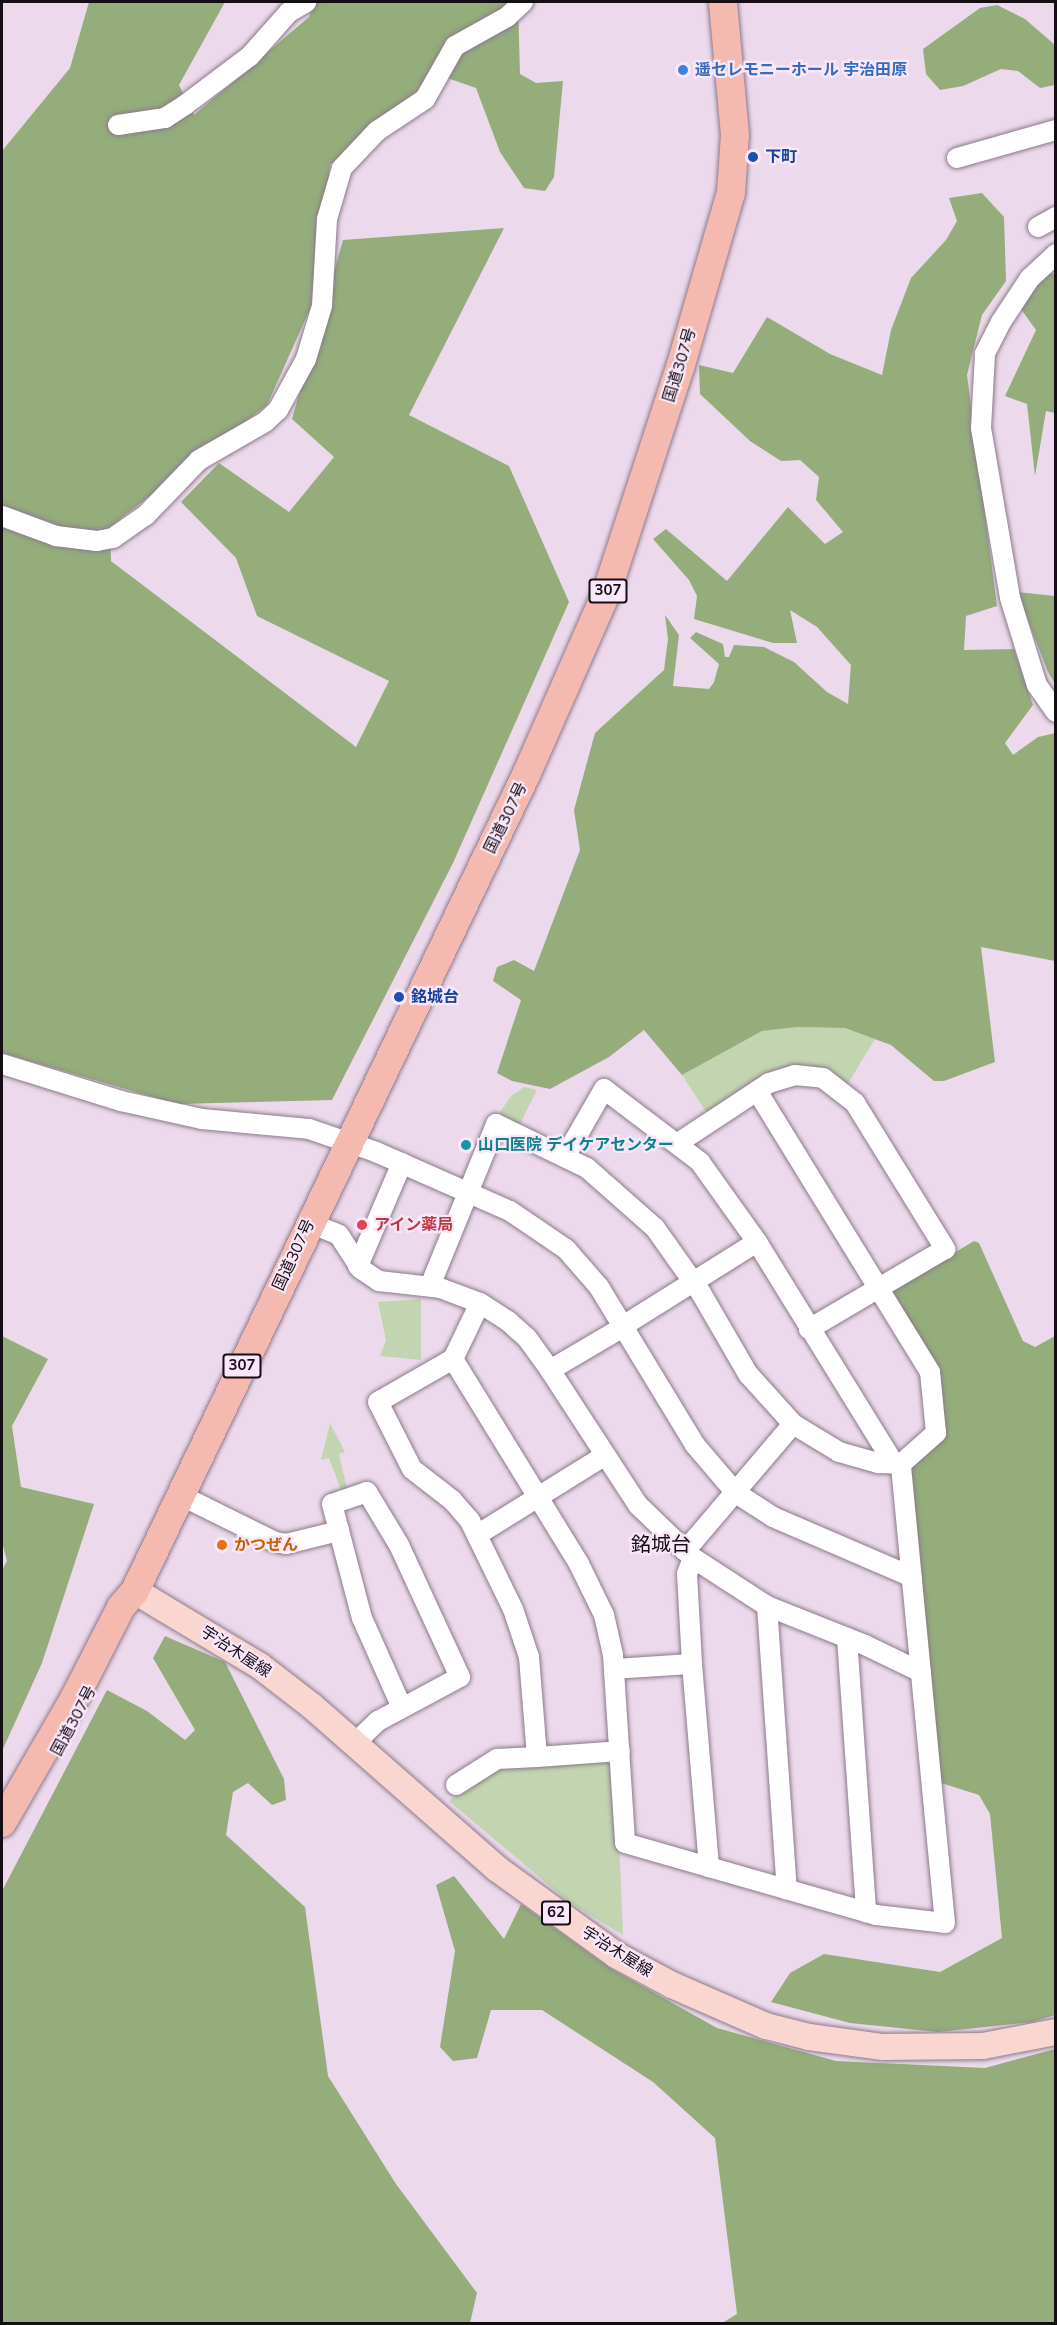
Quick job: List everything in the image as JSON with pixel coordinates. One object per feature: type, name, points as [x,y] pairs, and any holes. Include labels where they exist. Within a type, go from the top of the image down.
[{"type":"highway","name":"国道307号","points":[[2,1823],[74,1699],[121,1608],[135,1591],[348,1141],[526,775],[611,581],[680,368],[731,193],[735,135],[723,2]]},
{"type":"highway","name":"国道307号","points":[[2,1845],[72,1727],[131,1613],[135,1591]]},
{"type":"main road","name":"宇治木屋線","points":[[135,1591],[260,1666],[354,1744],[431,1814],[542,1903],[616,1955],[743,2018],[809,2037],[883,2048],[983,2046],[1056,2032]]},
{"type":"street","points":[[118,125],[165,118],[185,105],[250,56],[289,12],[306,2]]},
{"type":"street","points":[[2,516],[56,536],[97,541],[113,538],[145,516],[199,460],[265,422],[278,411],[306,359],[322,306],[327,219],[342,168],[377,131],[425,99],[456,46],[507,17],[523,2]]},
{"type":"street","points":[[957,158],[1056,130]]},
{"type":"street","points":[[1056,254],[1030,278],[985,354],[981,428],[1010,598],[1037,686],[1056,712]]},
{"type":"street","points":[[2,1064],[121,1101],[202,1119],[309,1128],[348,1141],[468,1191],[530,1223],[566,1249],[599,1287],[695,1445],[736,1493],[772,1517],[912,1577]]},
{"type":"street","points":[[678,1143],[757,1091],[795,1075],[810,1075],[836,1085],[855,1103],[945,1249],[876,1287],[809,1329]]},
{"type":"street","points":[[453,1359],[594,1590],[607,1625],[614,1669],[625,1843],[866,1912],[945,1923],[912,1577],[898,1464],[809,1329],[757,1242],[700,1162],[678,1143],[604,1089],[566,1155]]},
{"type":"street","points":[[757,1091],[930,1372],[936,1433],[898,1464]]},
{"type":"street","points":[[430,1286],[496,1124],[566,1155],[626,1198],[656,1228],[694,1282],[748,1374],[793,1424],[839,1452],[898,1464]]},
{"type":"street","points":[[358,1266],[402,1163]]},
{"type":"street","points":[[310,1223],[339,1235],[358,1266],[379,1281],[430,1286],[480,1304],[496,1312],[527,1338],[638,1505],[689,1555],[767,1606],[847,1638],[921,1672]]},
{"type":"street","points":[[550,1370],[623,1327],[757,1242]]},
{"type":"street","points":[[480,1304],[453,1359],[378,1402],[412,1469],[452,1500],[477,1535],[513,1609],[529,1656],[537,1757]]},
{"type":"street","points":[[709,1867],[692,1664],[687,1574],[689,1555],[793,1424]]},
{"type":"street","points":[[477,1535],[604,1456]]},
{"type":"street","points":[[354,1744],[378,1721],[460,1677],[399,1545],[367,1492],[332,1504],[362,1618],[402,1708]]},
{"type":"street","points":[[180,1495],[275,1542],[286,1544],[339,1531]]},
{"type":"street","points":[[767,1606],[786,1889]]},
{"type":"street","points":[[847,1638],[866,1912]]},
{"type":"street","points":[[614,1669],[692,1664]]},
{"type":"street","points":[[456,1785],[497,1759],[620,1751]]},
{"type":"green space","points":[[89,2],[225,2],[179,85],[194,115],[309,17],[313,2],[518,2],[520,74],[536,83],[563,81],[554,177],[545,191],[524,188],[500,152],[476,88],[430,72],[417,91],[330,165],[315,298],[267,405],[110,527],[111,561],[356,747],[389,681],[257,616],[236,558],[181,502],[219,463],[289,512],[334,457],[292,419],[343,240],[504,228],[409,415],[509,466],[569,602],[453,863],[332,1100],[177,1104],[2,1053],[2,151],[70,68]]},
{"type":"green space","points":[[997,5],[1025,19],[1055,45],[1055,85],[1040,88],[1018,71],[1001,69],[963,86],[940,90],[926,74],[923,49],[980,8]]},
{"type":"green space","points":[[982,193],[1004,217],[1006,281],[982,315],[967,375],[997,606],[966,616],[964,650],[1014,649],[1033,705],[1005,743],[1013,755],[1038,737],[1056,733],[1055,961],[981,947],[995,1062],[944,1081],[934,1081],[891,1045],[845,1028],[798,1027],[762,1031],[682,1075],[644,1030],[609,1057],[550,1089],[512,1081],[497,1073],[521,1000],[493,981],[497,967],[514,960],[534,971],[580,850],[574,810],[595,733],[664,670],[668,639],[665,615],[679,635],[673,686],[709,689],[714,682],[719,664],[690,638],[696,632],[723,644],[725,657],[729,657],[734,645],[764,647],[794,662],[827,692],[848,704],[851,665],[817,627],[790,610],[797,643],[773,643],[694,619],[697,596],[689,580],[653,539],[666,529],[727,581],[788,507],[825,544],[843,532],[816,500],[819,477],[800,460],[781,461],[750,441],[700,394],[699,365],[733,373],[767,317],[830,354],[882,375],[891,330],[911,278],[946,240],[957,221],[949,198]]},
{"type":"green space","points":[[1055,273],[1055,413],[1046,411],[1035,476],[1027,404],[1005,396],[1036,330],[1018,305],[1041,276]]},
{"type":"green space","points":[[1017,592],[1055,596],[1055,684],[1048,672]]},
{"type":"green space","points":[[798,1027],[845,1028],[875,1039],[847,1085],[825,1073],[708,1115],[682,1075],[762,1031]]},
{"type":"green space","points":[[524,1087],[537,1090],[519,1126],[497,1117],[511,1096]]},
{"type":"green space","points":[[974,1241],[979,1243],[1023,1341],[1035,1347],[1055,1336],[1055,2015],[1032,2022],[938,2032],[850,2023],[771,2002],[790,1973],[824,1954],[940,1972],[1002,1938],[990,1814],[979,1795],[938,1782],[910,1467],[943,1439],[935,1369],[891,1291]]},
{"type":"green space","points":[[421,1299],[421,1360],[380,1356],[386,1340],[378,1302]]},
{"type":"green space","points":[[2,1336],[48,1359],[12,1426],[21,1487],[94,1504],[42,1663],[2,1751],[2,1570],[7,1561],[2,1542]]},
{"type":"green space","points":[[330,1423],[345,1452],[339,1454],[349,1497],[344,1498],[329,1458],[321,1460]]},
{"type":"green space","points":[[165,1636],[225,1662],[284,1779],[286,1800],[272,1805],[248,1783],[233,1792],[226,1835],[305,1907],[328,2076],[396,2184],[477,2293],[470,2323],[2,2323],[2,1891],[107,1690],[147,1711],[185,1740],[195,1730],[153,1658]]},
{"type":"green space","points":[[606,1758],[616,1766],[623,1935],[570,1903],[449,1801],[492,1768]]},
{"type":"green space","points":[[454,1876],[504,1939],[521,1904],[610,1968],[717,2028],[836,2061],[985,2068],[1055,2049],[1055,2323],[722,2323],[737,2314],[715,2138],[653,2082],[542,2010],[491,2010],[477,2058],[453,2061],[440,2047],[455,1951],[436,1885]]},
{"type":"place","name":"遥セレモニーホール 宇治田原","points":[[683,70]]},
{"type":"place","name":"下町","points":[[753,157]]},
{"type":"place","name":"銘城台","points":[[399,997]]},
{"type":"place","name":"山口医院 デイケアセンター","points":[[466,1145]]},
{"type":"place","name":"アイン薬局","points":[[362,1225]]},
{"type":"place","name":"かつぜん","points":[[222,1545]]},
{"type":"district","name":"銘城台","points":[[661,1544]]}]
